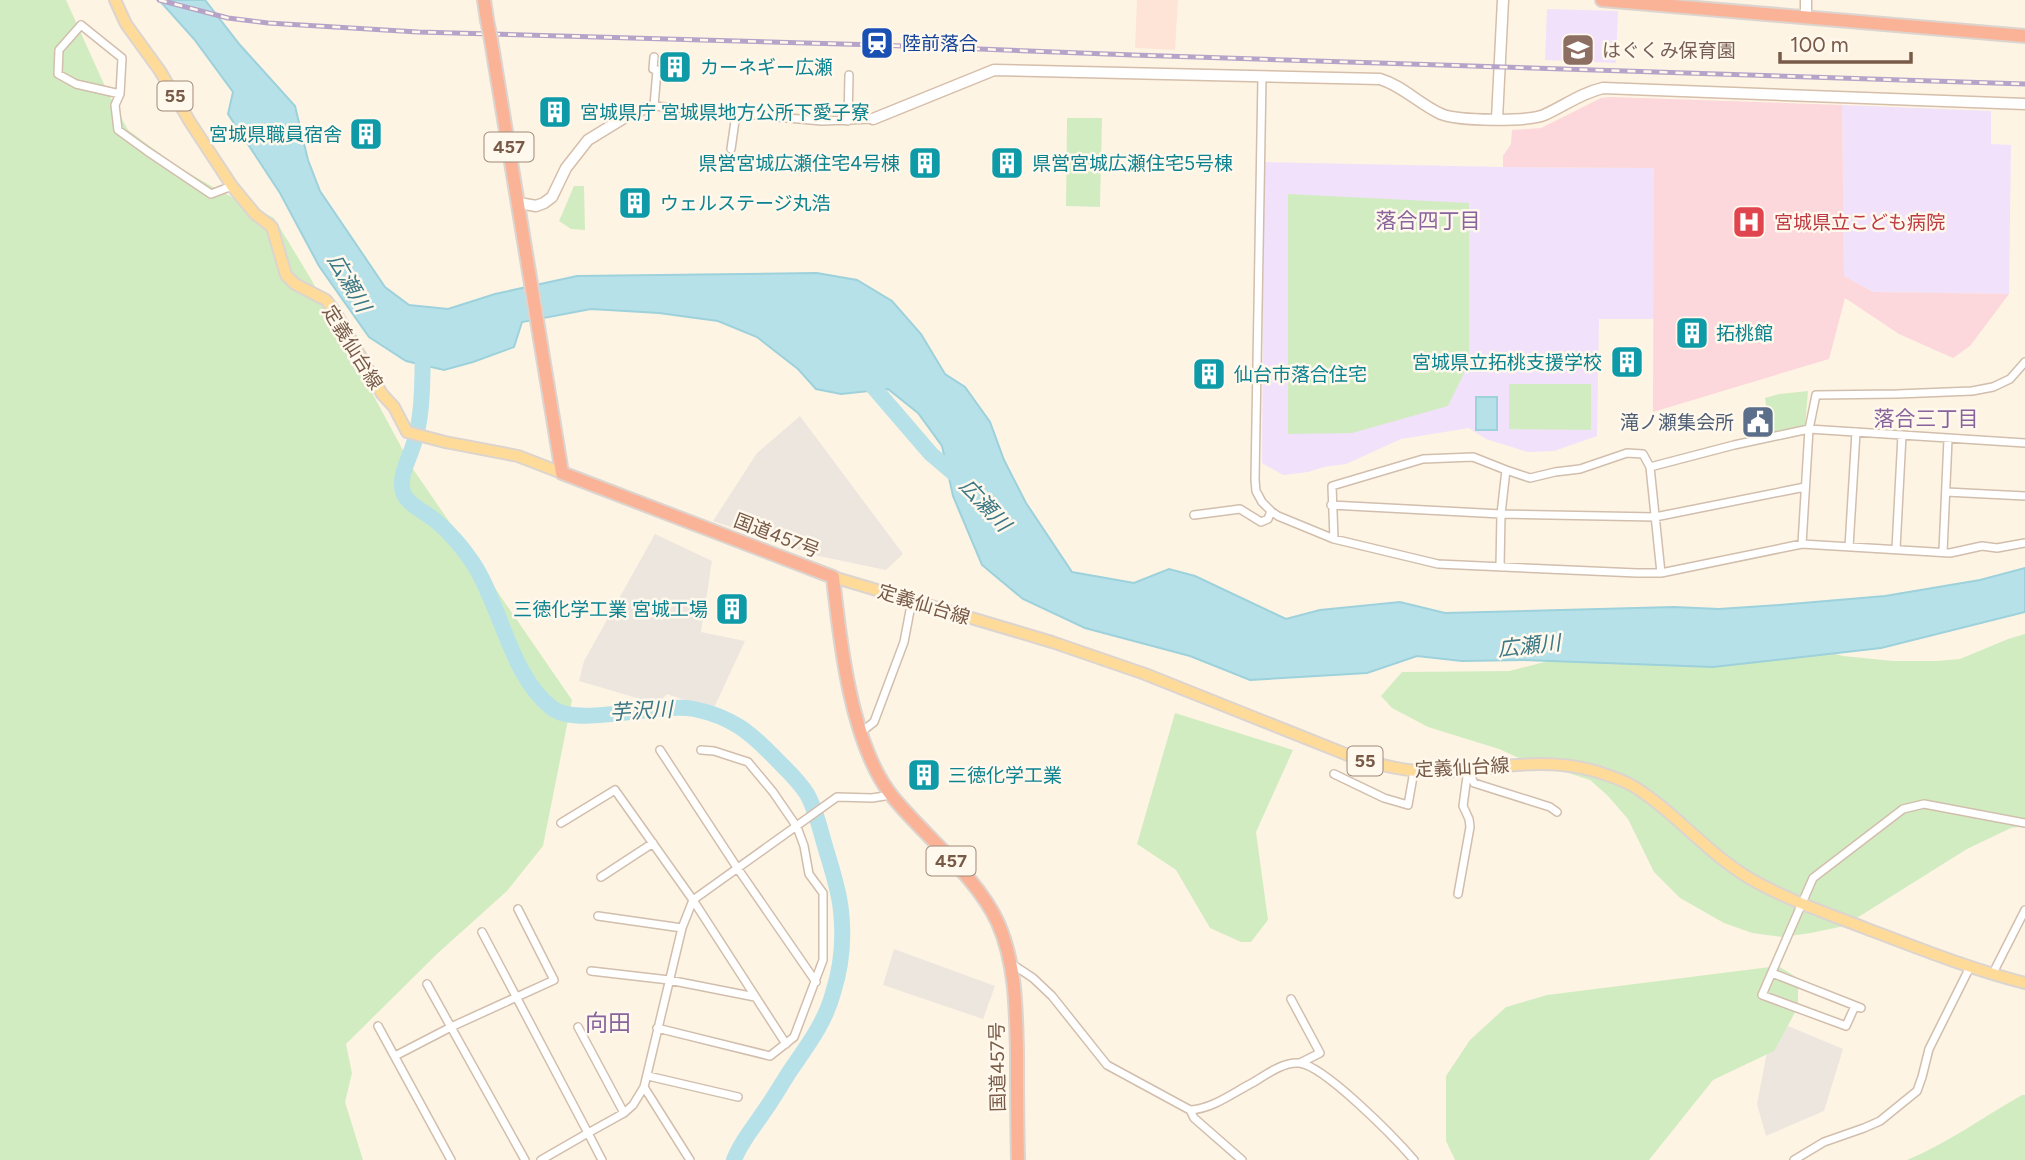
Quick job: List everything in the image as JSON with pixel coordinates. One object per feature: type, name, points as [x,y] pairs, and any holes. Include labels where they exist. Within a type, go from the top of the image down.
[{"type":"highway","name":"457","points":[[484,0],[562,473]]},
{"type":"highway","points":[[1602,0],[2025,36]]},
{"type":"highway","name":"国道457号","points":[[562,473],[833,577],[846,670],[859,733],[891,794],[978,890],[998,922],[1012,964],[1016,1020],[1018,1160]]},
{"type":"main road","name":"定義仙台線","points":[[115,0],[126,24],[160,71],[232,186],[255,214],[272,226],[286,275],[295,284],[326,300],[334,310],[407,432],[518,456],[562,473]]},
{"type":"main road","name":"定義仙台線","points":[[833,577],[1052,642],[1145,674],[1353,757],[1381,765],[1414,771],[1546,763],[1571,765],[1597,772],[1630,784],[1662,806],[1723,861],[1751,879],[1802,904],[1918,949],[1992,975],[2025,983]]},
{"type":"street","points":[[1497,119],[1503,0]]},
{"type":"street","points":[[1806,0],[1806,18]]},
{"type":"street","points":[[120,94],[76,84],[58,74],[59,50],[81,25],[122,58],[120,94],[115,105],[118,130],[211,194],[232,186]]},
{"type":"street","points":[[653,57],[653,69],[657,70],[654,106]]},
{"type":"street","points":[[519,203],[536,206],[544,203],[552,197],[566,168],[577,153],[603,126],[654,106],[822,121],[873,119],[994,70],[1380,79],[1392,83],[1440,113],[1455,118],[1529,119],[1542,116],[1590,90],[1603,88],[2025,104]]},
{"type":"street","points":[[848,121],[849,75]]},
{"type":"street","points":[[1262,77],[1255,480],[1256,491],[1271,512],[1334,539],[1438,564],[1500,567],[1661,573],[1802,544],[1950,553],[1982,546],[1997,548],[2025,543]]},
{"type":"street","points":[[731,149],[736,114]]},
{"type":"street","points":[[1802,544],[1809,429],[1816,395],[1972,391],[1993,387],[2010,379],[2025,362]]},
{"type":"street","points":[[1650,467],[1809,429],[2025,443]]},
{"type":"street","points":[[1849,547],[1856,432]]},
{"type":"street","points":[[1896,550],[1902,435]]},
{"type":"street","points":[[1944,552],[1948,439]]},
{"type":"street","points":[[1334,539],[1332,486],[1423,459],[1473,457],[1530,478],[1580,470],[1627,453],[1643,454],[1650,467],[1661,573]]},
{"type":"street","points":[[1500,567],[1501,514],[1506,471]]},
{"type":"street","points":[[1331,505],[1501,514],[1656,517],[1805,488]]},
{"type":"street","points":[[1945,492],[2025,496]]},
{"type":"street","points":[[1194,514],[1240,509],[1261,522],[1268,519],[1271,512]]},
{"type":"street","points":[[859,733],[874,722],[904,642],[912,600]]},
{"type":"street","points":[[660,750],[816,982]]},
{"type":"street","points":[[657,1028],[770,1056],[794,1037],[823,960],[823,893],[809,874],[799,825],[748,762],[714,751],[701,750]]},
{"type":"street","points":[[1468,769],[1474,783],[1550,807],[1557,813]]},
{"type":"street","points":[[1458,894],[1470,827],[1463,806],[1468,769]]},
{"type":"street","points":[[1334,774],[1384,799],[1408,805],[1414,771]]},
{"type":"street","points":[[561,823],[615,790],[693,900],[786,1044]]},
{"type":"street","points":[[541,1160],[634,1105],[648,1076],[682,928],[693,900],[838,797],[872,799],[891,794]]},
{"type":"street","points":[[1772,973],[1858,1007],[1846,1026],[1762,995],[1813,878],[1903,809],[1924,804],[2025,823]]},
{"type":"street","points":[[601,877],[653,843]]},
{"type":"street","points":[[394,1056],[554,980],[518,909]]},
{"type":"street","points":[[1992,975],[2025,910]]},
{"type":"street","points":[[598,916],[682,928]]},
{"type":"street","points":[[482,932],[602,1160]]},
{"type":"street","points":[[1012,964],[1034,978],[1052,996],[1107,1065],[1190,1110],[1194,1118],[1242,1160]]},
{"type":"street","points":[[1794,1160],[1824,1142],[1880,1121],[1917,1091],[1929,1049],[1970,967]]},
{"type":"street","points":[[591,971],[669,980],[755,996]]},
{"type":"street","points":[[427,984],[525,1160]]},
{"type":"street","points":[[1190,1110],[1206,1108],[1284,1065],[1300,1063],[1320,1053],[1291,999]]},
{"type":"street","points":[[378,1026],[451,1160]]},
{"type":"street","points":[[578,1027],[624,1113]]},
{"type":"street","points":[[1300,1063],[1315,1069],[1373,1116],[1414,1160]]},
{"type":"street","points":[[648,1076],[737,1097]]},
{"type":"street","points":[[644,1087],[690,1160]]},
{"type":"shaded area","points":[[1137,0],[1178,0],[1175,50],[1135,48]]},
{"type":"shaded area","points":[[1547,9],[1618,11],[1616,63],[1545,60]]},
{"type":"shaded area","name":"宮城県立こども病院","points":[[1601,98],[1842,105],[1844,276],[1873,292],[2009,294],[1970,346],[1953,358],[1899,334],[1845,298],[1829,359],[1653,412],[1654,168],[1503,167],[1503,156],[1511,144],[1512,130],[1541,128]]},
{"type":"shaded area","points":[[1842,105],[1991,111],[1991,144],[2011,145],[2009,294],[1873,292],[1844,276]]},
{"type":"shaded area","points":[[1264,162],[1654,168],[1655,319],[1599,319],[1597,436],[1554,451],[1528,452],[1486,439],[1469,428],[1401,439],[1346,464],[1308,472],[1283,475],[1262,463]]},
{"type":"shaded area","points":[[800,416],[903,554],[886,570],[814,555],[713,521],[757,453]]},
{"type":"shaded area","points":[[655,534],[712,561],[701,632],[745,641],[713,710],[667,694],[657,704],[579,681],[584,661]]},
{"type":"shaded area","points":[[894,949],[995,986],[983,1019],[883,985]]},
{"type":"shaded area","points":[[1762,1015],[1843,1049],[1824,1111],[1766,1136],[1757,1104],[1771,1031]]},
{"type":"green space","points":[[0,0],[66,0],[108,93],[128,130],[177,166],[274,218],[311,279],[413,469],[572,700],[543,846],[507,891],[438,953],[346,1044],[352,1073],[345,1102],[363,1160],[0,1160]]},
{"type":"green space","points":[[1067,118],[1102,118],[1100,207],[1066,206]]},
{"type":"green space","points":[[574,186],[584,186],[585,230],[571,229],[559,221]]},
{"type":"green space","points":[[1288,194],[1469,203],[1469,363],[1448,406],[1352,433],[1288,434]]},
{"type":"green space","points":[[1509,384],[1591,384],[1591,430],[1509,429]]},
{"type":"green space","points":[[1808,391],[1805,426],[1770,433],[1765,398]]},
{"type":"green space","points":[[2025,634],[2025,826],[2011,828],[1967,849],[1844,926],[1782,937],[1752,933],[1724,923],[1680,898],[1654,872],[1628,819],[1590,780],[1530,763],[1499,749],[1428,727],[1392,708],[1381,696],[1402,672],[1509,671],[1564,657],[1806,646],[1843,656],[1893,661],[1936,661],[1960,659]]},
{"type":"green space","points":[[1175,713],[1293,750],[1256,832],[1268,920],[1251,942],[1241,942],[1210,928],[1176,870],[1137,844]]},
{"type":"green space","points":[[1778,966],[1798,978],[1798,1007],[1774,1051],[1713,1080],[1649,1160],[1455,1160],[1446,1141],[1446,1076],[1470,1040],[1506,1007],[1547,995]]},
{"type":"green space","points":[[2025,1095],[2025,1160],[1907,1160],[1951,1138]]},
{"type":"water","points":[[159,0],[205,0],[240,45],[295,106],[308,160],[320,191],[385,287],[409,305],[448,309],[495,294],[577,276],[817,273],[857,280],[892,301],[921,334],[945,374],[965,387],[990,422],[1004,460],[1026,503],[1072,572],[1134,583],[1169,569],[1195,576],[1286,619],[1320,610],[1400,602],[1445,613],[1674,607],[1719,609],[1779,605],[1885,596],[1980,580],[2025,568],[2025,612],[1881,648],[1713,667],[1524,660],[1462,661],[1417,656],[1367,673],[1250,680],[1190,656],[1085,628],[1023,599],[982,565],[953,496],[942,446],[918,413],[888,389],[841,394],[816,389],[798,369],[757,337],[718,321],[659,313],[591,309],[522,322],[514,347],[444,370],[406,361],[369,337],[319,266],[280,193],[228,114],[233,92],[194,39]]},
{"type":"water","points":[[1476,397],[1497,397],[1497,430],[1476,430]]},
{"type":"waterway","name":"芋沢川","points":[[423,344],[420,411],[416,436],[403,475],[403,492],[413,505],[446,530],[473,563],[483,580],[516,660],[538,695],[552,708],[580,716],[678,708],[708,712],[740,727],[768,750],[800,785],[813,806],[840,903],[842,942],[838,973],[830,1004],[820,1024],[734,1160]]},
{"type":"waterway","name":"広瀬川","points":[[863,375],[931,454],[963,481]]},
{"type":"railway","points":[[159,0],[228,18],[268,23],[418,32],[2025,84]]},
{"type":"place","name":"陸前落合","points":[[877,43]]},
{"type":"place","name":"はぐくみ保育園","points":[[1578,50]]},
{"type":"place","name":"カーネギー広瀬","points":[[675,67]]},
{"type":"place","name":"宮城県庁 宮城県地方公所下愛子寮","points":[[555,112]]},
{"type":"place","name":"宮城県職員宿舎","points":[[366,134]]},
{"type":"place","name":"県営宮城広瀬住宅4号棟","points":[[925,163]]},
{"type":"place","name":"県営宮城広瀬住宅5号棟","points":[[1007,163]]},
{"type":"place","name":"ウェルステージ丸浩","points":[[635,203]]},
{"type":"place","name":"宮城県立こども病院","points":[[1749,222]]},
{"type":"place","name":"拓桃館","points":[[1692,333]]},
{"type":"place","name":"宮城県立拓桃支援学校","points":[[1627,362]]},
{"type":"place","name":"仙台市落合住宅","points":[[1209,374]]},
{"type":"place","name":"滝ノ瀬集会所","points":[[1758,422]]},
{"type":"place","name":"三徳化学工業 宮城工場","points":[[732,609]]},
{"type":"place","name":"三徳化学工業","points":[[924,775]]},
{"type":"district","name":"落合四丁目","points":[[1428,221]]},
{"type":"district","name":"落合三丁目","points":[[1926,419]]},
{"type":"district","name":"向田","points":[[608,1023]]}]
